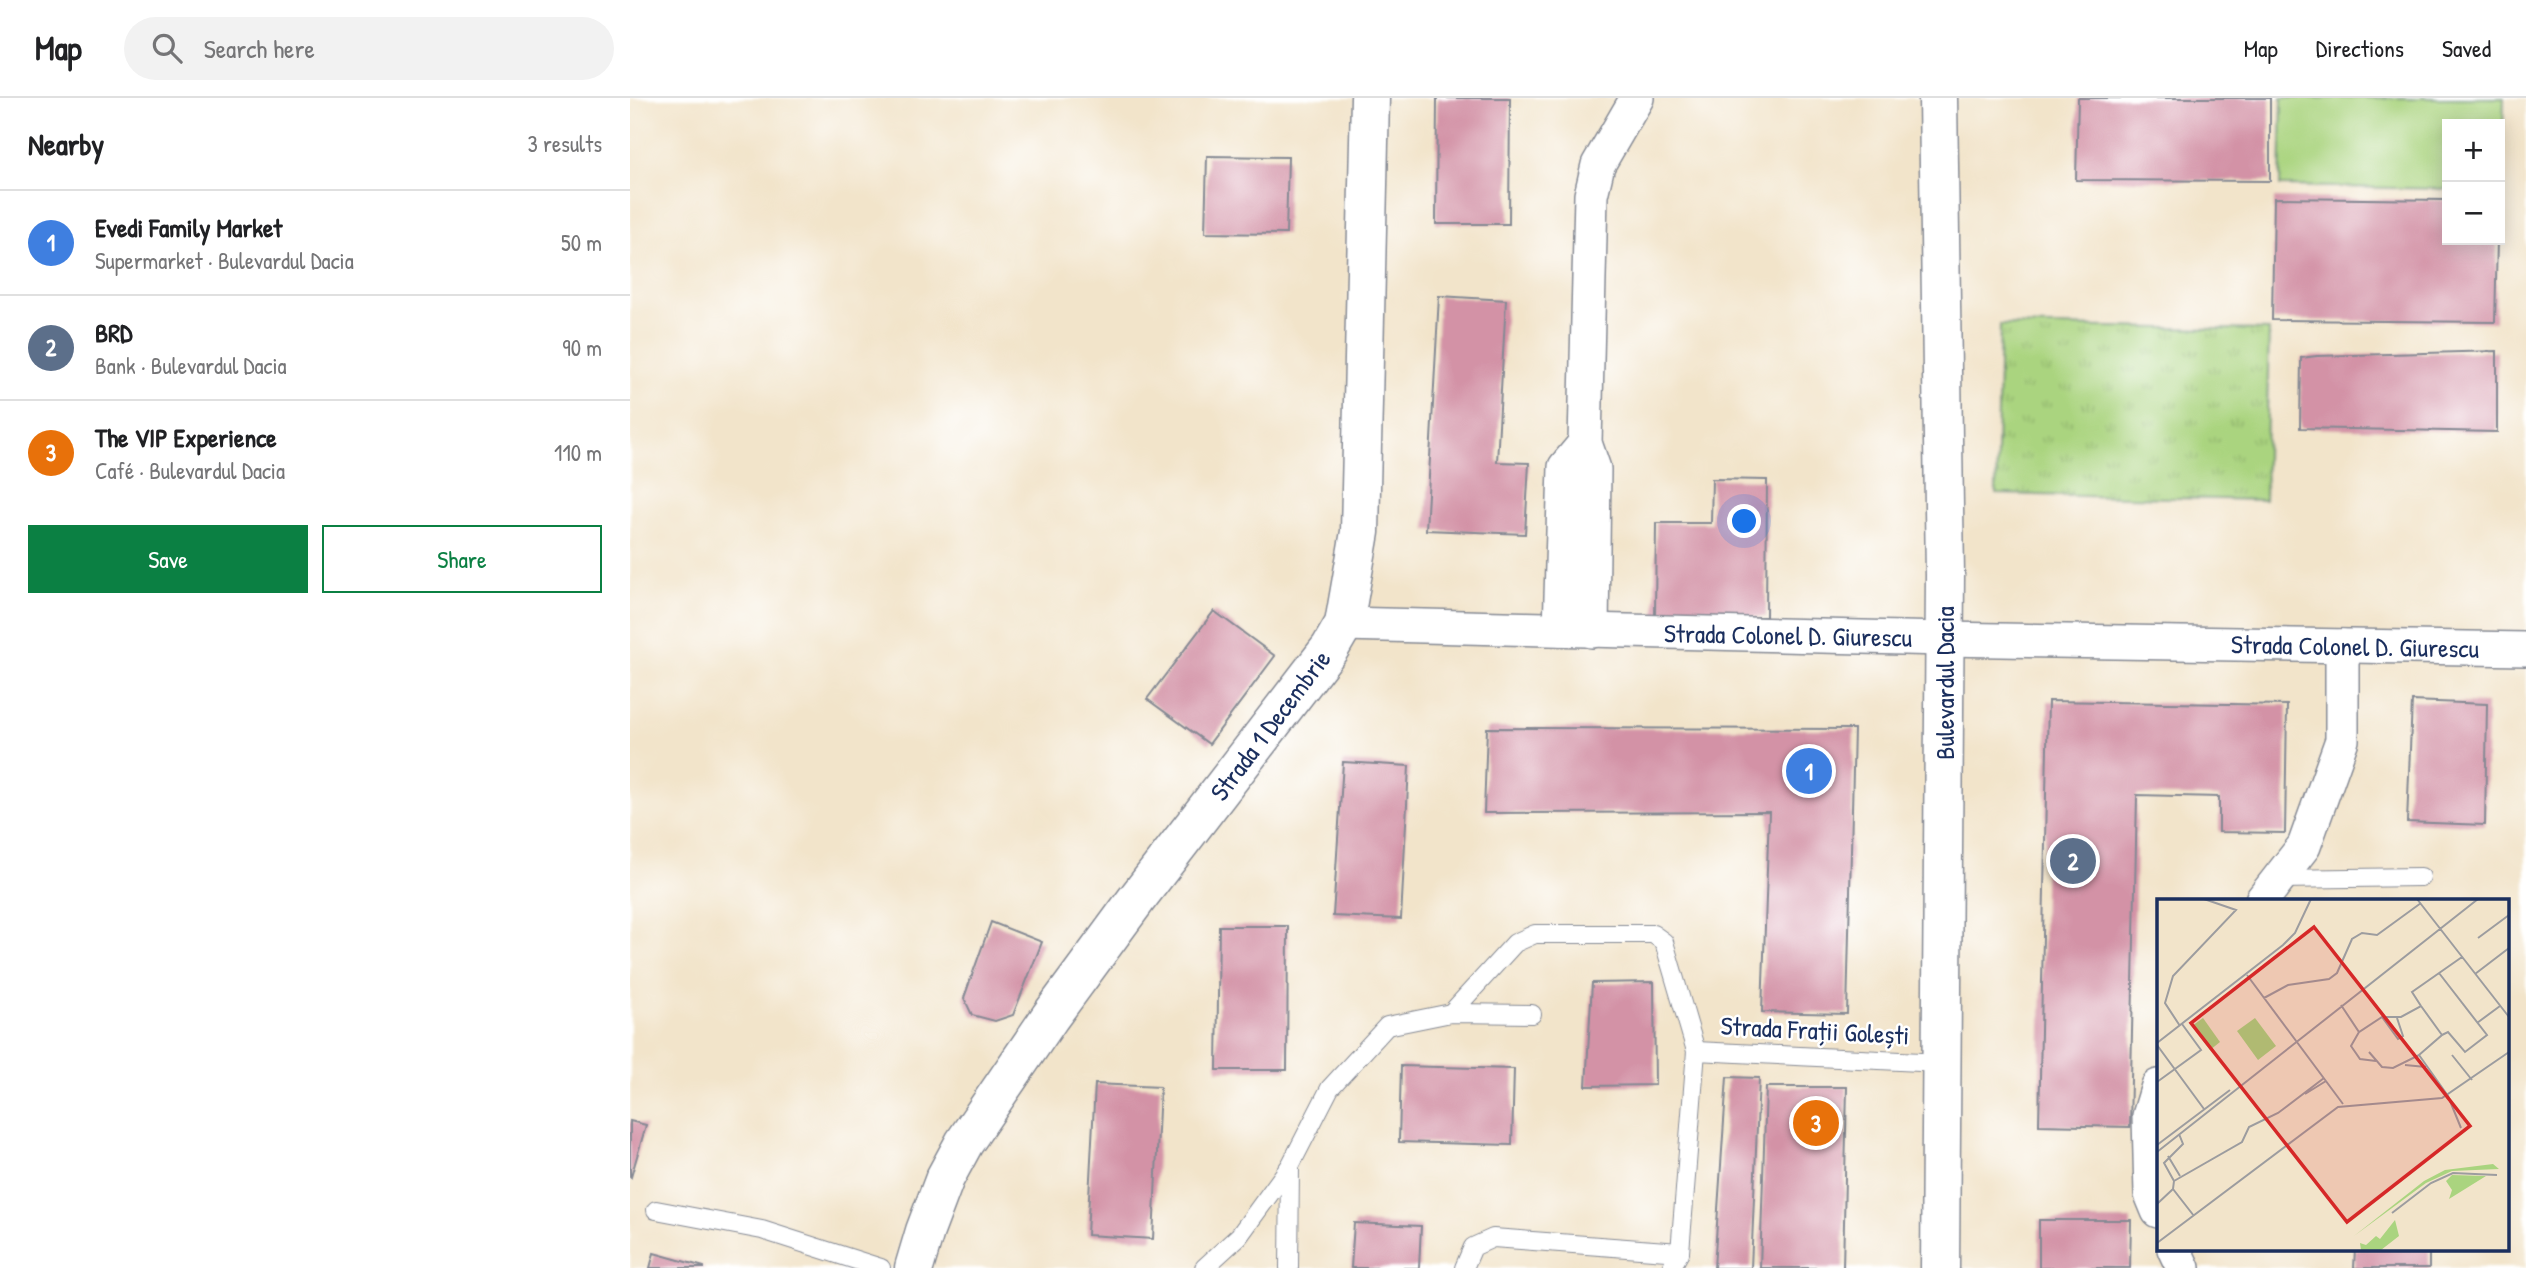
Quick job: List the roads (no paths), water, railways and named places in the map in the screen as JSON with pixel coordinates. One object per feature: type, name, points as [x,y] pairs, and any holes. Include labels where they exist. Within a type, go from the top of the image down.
[{"type":"street","name":"Strada 1 Decembrie","points":[[915,1268],[945,1178],[964,1143],[1050,1017],[1136,900],[1318,664],[1344,624],[1360,532],[1370,98]]},
{"type":"street","points":[[1576,630],[1594,469],[1585,443],[1591,195],[1598,165],[1637,98]]},
{"type":"street","name":"Bulevardul Dacia","points":[[1938,98],[1944,639],[1940,1268]]},
{"type":"street","name":"Strada Colonel D. Giurescu","points":[[1344,624],[1944,639],[2526,649]]},
{"type":"street","points":[[2270,890],[2304,846],[2342,740],[2342,646]]},
{"type":"street","points":[[2157,1089],[2149,1116],[2151,1194],[2157,1209]]},
{"type":"street","points":[[2174,1250],[2183,1268]]},
{"type":"lane","points":[[2270,890],[2421,877]]},
{"type":"lane","points":[[1451,1013],[1515,943],[1535,934],[1653,934],[1664,942],[1696,1051]]},
{"type":"lane","points":[[1204,1268],[1239,1236],[1290,1166],[1330,1088],[1387,1026],[1451,1013],[1532,1014]]},
{"type":"lane","name":"Strada Frații Golești","points":[[1671,1268],[1680,1252],[1696,1051],[1941,1063]]},
{"type":"lane","points":[[1289,1268],[1290,1166]]},
{"type":"lane","points":[[656,1210],[762,1230],[881,1268]]},
{"type":"lane","points":[[1464,1268],[1473,1247],[1493,1238],[1680,1252]]},
{"type":"place","name":"Evedi Family Market","points":[[1809,771]]},
{"type":"place","name":"BRD","points":[[2073,861]]},
{"type":"place","name":"The VIP Experience","points":[[1816,1123]]}]
